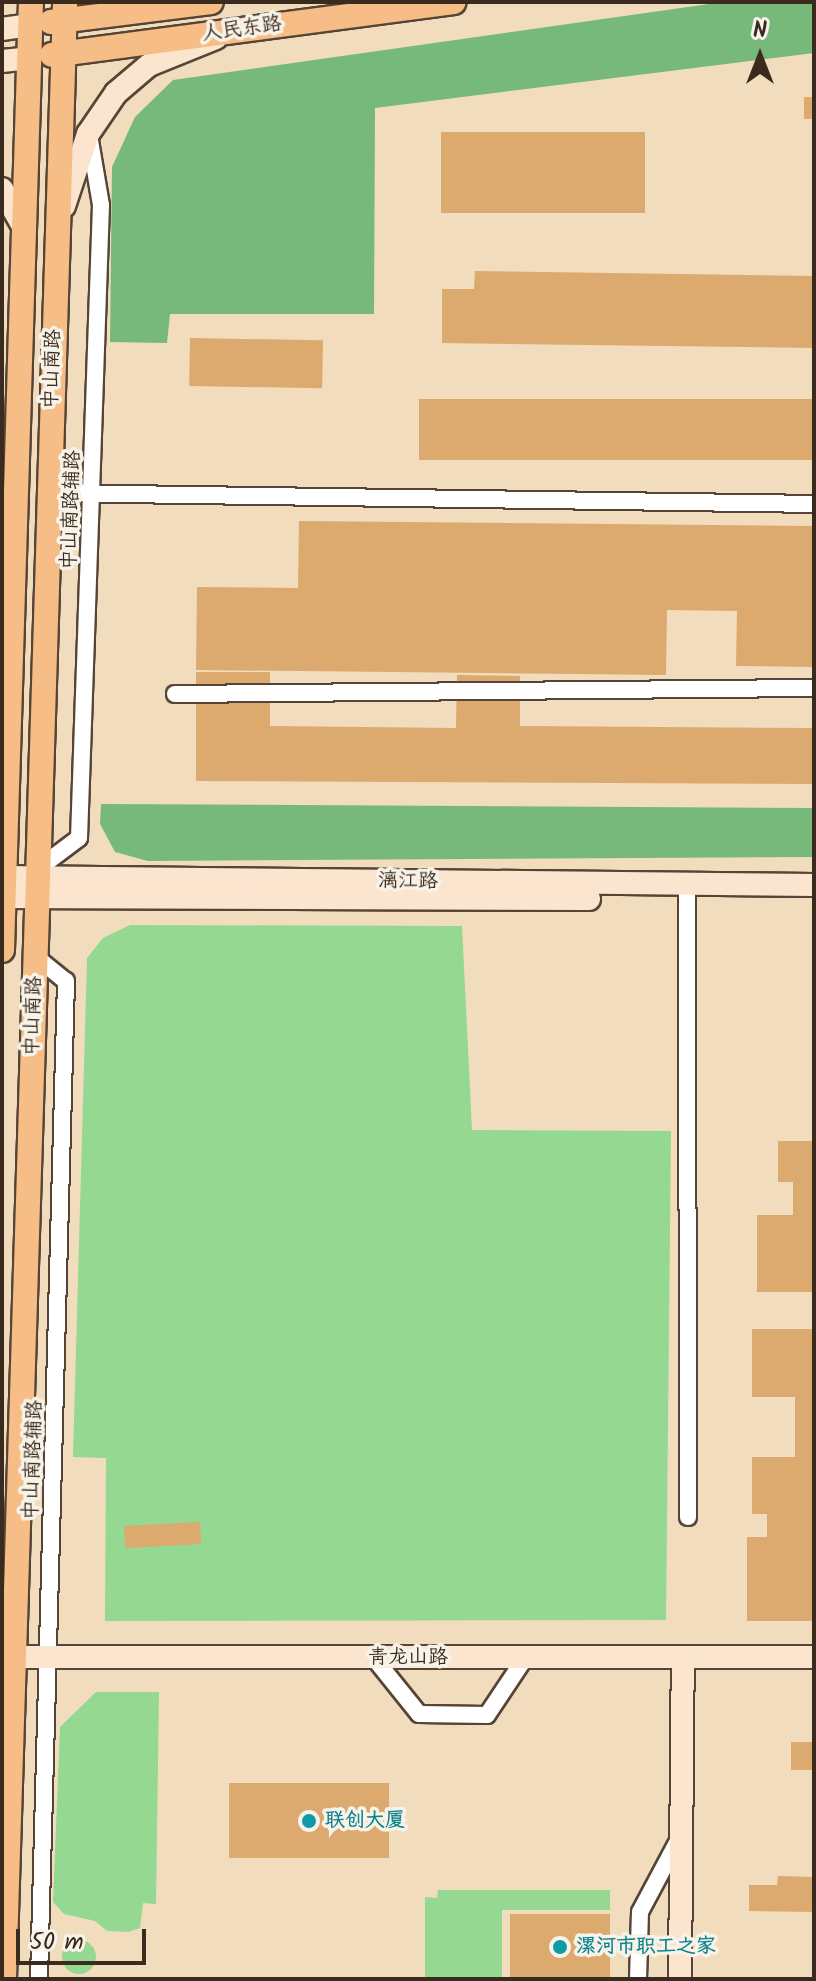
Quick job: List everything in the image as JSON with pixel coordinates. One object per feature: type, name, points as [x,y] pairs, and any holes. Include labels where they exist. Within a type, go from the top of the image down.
[{"type":"main road","name":"人民东路","points":[[31,13],[211,2]]},
{"type":"main road","name":"人民东路","points":[[30,58],[454,2]]},
{"type":"main road","name":"中山南路","points":[[4,1979],[10,1657],[36,957],[65,11]]},
{"type":"main road","name":"中山南路","points":[[2,950],[9,492],[25,230],[31,13]]},
{"type":"main road","points":[[9,492],[50,493]]},
{"type":"street","points":[[2,29],[31,13]]},
{"type":"street","points":[[57,230],[88,134],[116,93],[149,65],[231,31]]},
{"type":"street","points":[[2,61],[30,58]]},
{"type":"street","name":"中山南路辅路","points":[[38,881],[79,838],[101,205],[88,134]]},
{"type":"street","points":[[2,189],[25,230]]},
{"type":"street","points":[[50,493],[814,504]]},
{"type":"street","points":[[175,694],[814,688]]},
{"type":"street","name":"漓江路","points":[[3,880],[687,892],[814,900]]},
{"type":"street","name":"漓江路","points":[[687,892],[814,885]]},
{"type":"street","points":[[687,892],[688,1517]]},
{"type":"street","name":"中山南路辅路","points":[[36,957],[66,981],[39,1979]]},
{"type":"street","name":"青龙山路","points":[[10,1657],[814,1657]]},
{"type":"street","points":[[680,1979],[683,1657]]},
{"type":"street","points":[[374,1658],[419,1714],[487,1715],[525,1658]]},
{"type":"street","points":[[638,1979],[640,1912],[682,1834]]},
{"type":"green space","points":[[723,2],[814,2],[814,53],[375,108],[374,314],[170,314],[167,343],[110,342],[112,167],[135,117],[173,80]]},
{"type":"green space","points":[[101,804],[814,808],[814,857],[148,861],[115,852],[100,824]]},
{"type":"green space","points":[[130,925],[462,926],[472,1130],[671,1131],[666,1620],[105,1621],[106,1458],[73,1457],[87,958],[103,938]]},
{"type":"green space","points":[[96,1692],[159,1692],[156,1904],[143,1903],[140,1928],[128,1932],[107,1931],[95,1921],[64,1914],[53,1902],[60,1727]]},
{"type":"green space","points":[[438,1890],[610,1890],[610,1910],[502,1910],[502,1979],[425,1979],[425,1897],[437,1898]]},
{"type":"green space","points":[[79,1940],[91,1945],[96,1957],[91,1969],[79,1974],[67,1969],[62,1957],[67,1945]]},
{"type":"building","points":[[804,97],[814,97],[814,119],[804,119]]},
{"type":"building","points":[[441,132],[645,132],[645,213],[441,213]]},
{"type":"building","points":[[475,271],[814,276],[814,348],[442,343],[442,289],[474,289]]},
{"type":"building","points":[[190,338],[323,340],[322,388],[189,386]]},
{"type":"building","points":[[419,399],[814,399],[814,460],[419,460]]},
{"type":"building","points":[[299,521],[814,526],[814,667],[736,666],[737,611],[667,610],[666,675],[196,670],[197,587],[298,588]]},
{"type":"building","points":[[196,672],[270,672],[270,726],[456,728],[457,675],[520,676],[520,726],[814,728],[814,784],[196,781]]},
{"type":"building","points":[[778,1141],[814,1141],[814,1292],[757,1292],[757,1215],[793,1215],[793,1182],[778,1182]]},
{"type":"building","points":[[752,1329],[814,1329],[814,1621],[747,1621],[747,1537],[767,1537],[767,1514],[752,1514],[752,1457],[795,1457],[795,1397],[752,1397]]},
{"type":"building","points":[[200,1522],[201,1544],[125,1548],[124,1526]]},
{"type":"building","points":[[791,1742],[814,1742],[814,1770],[791,1770]]},
{"type":"building","name":"联创大厦","points":[[229,1783],[389,1783],[389,1858],[229,1858]]},
{"type":"building","points":[[778,1876],[814,1877],[814,1912],[749,1911],[749,1885],[777,1885]]},
{"type":"building","name":"漯河市职工之家","points":[[510,1914],[610,1914],[610,1979],[510,1979]]},
{"type":"place","name":"联创大厦","points":[[309,1821]]},
{"type":"place","name":"漯河市职工之家","points":[[560,1947]]}]
